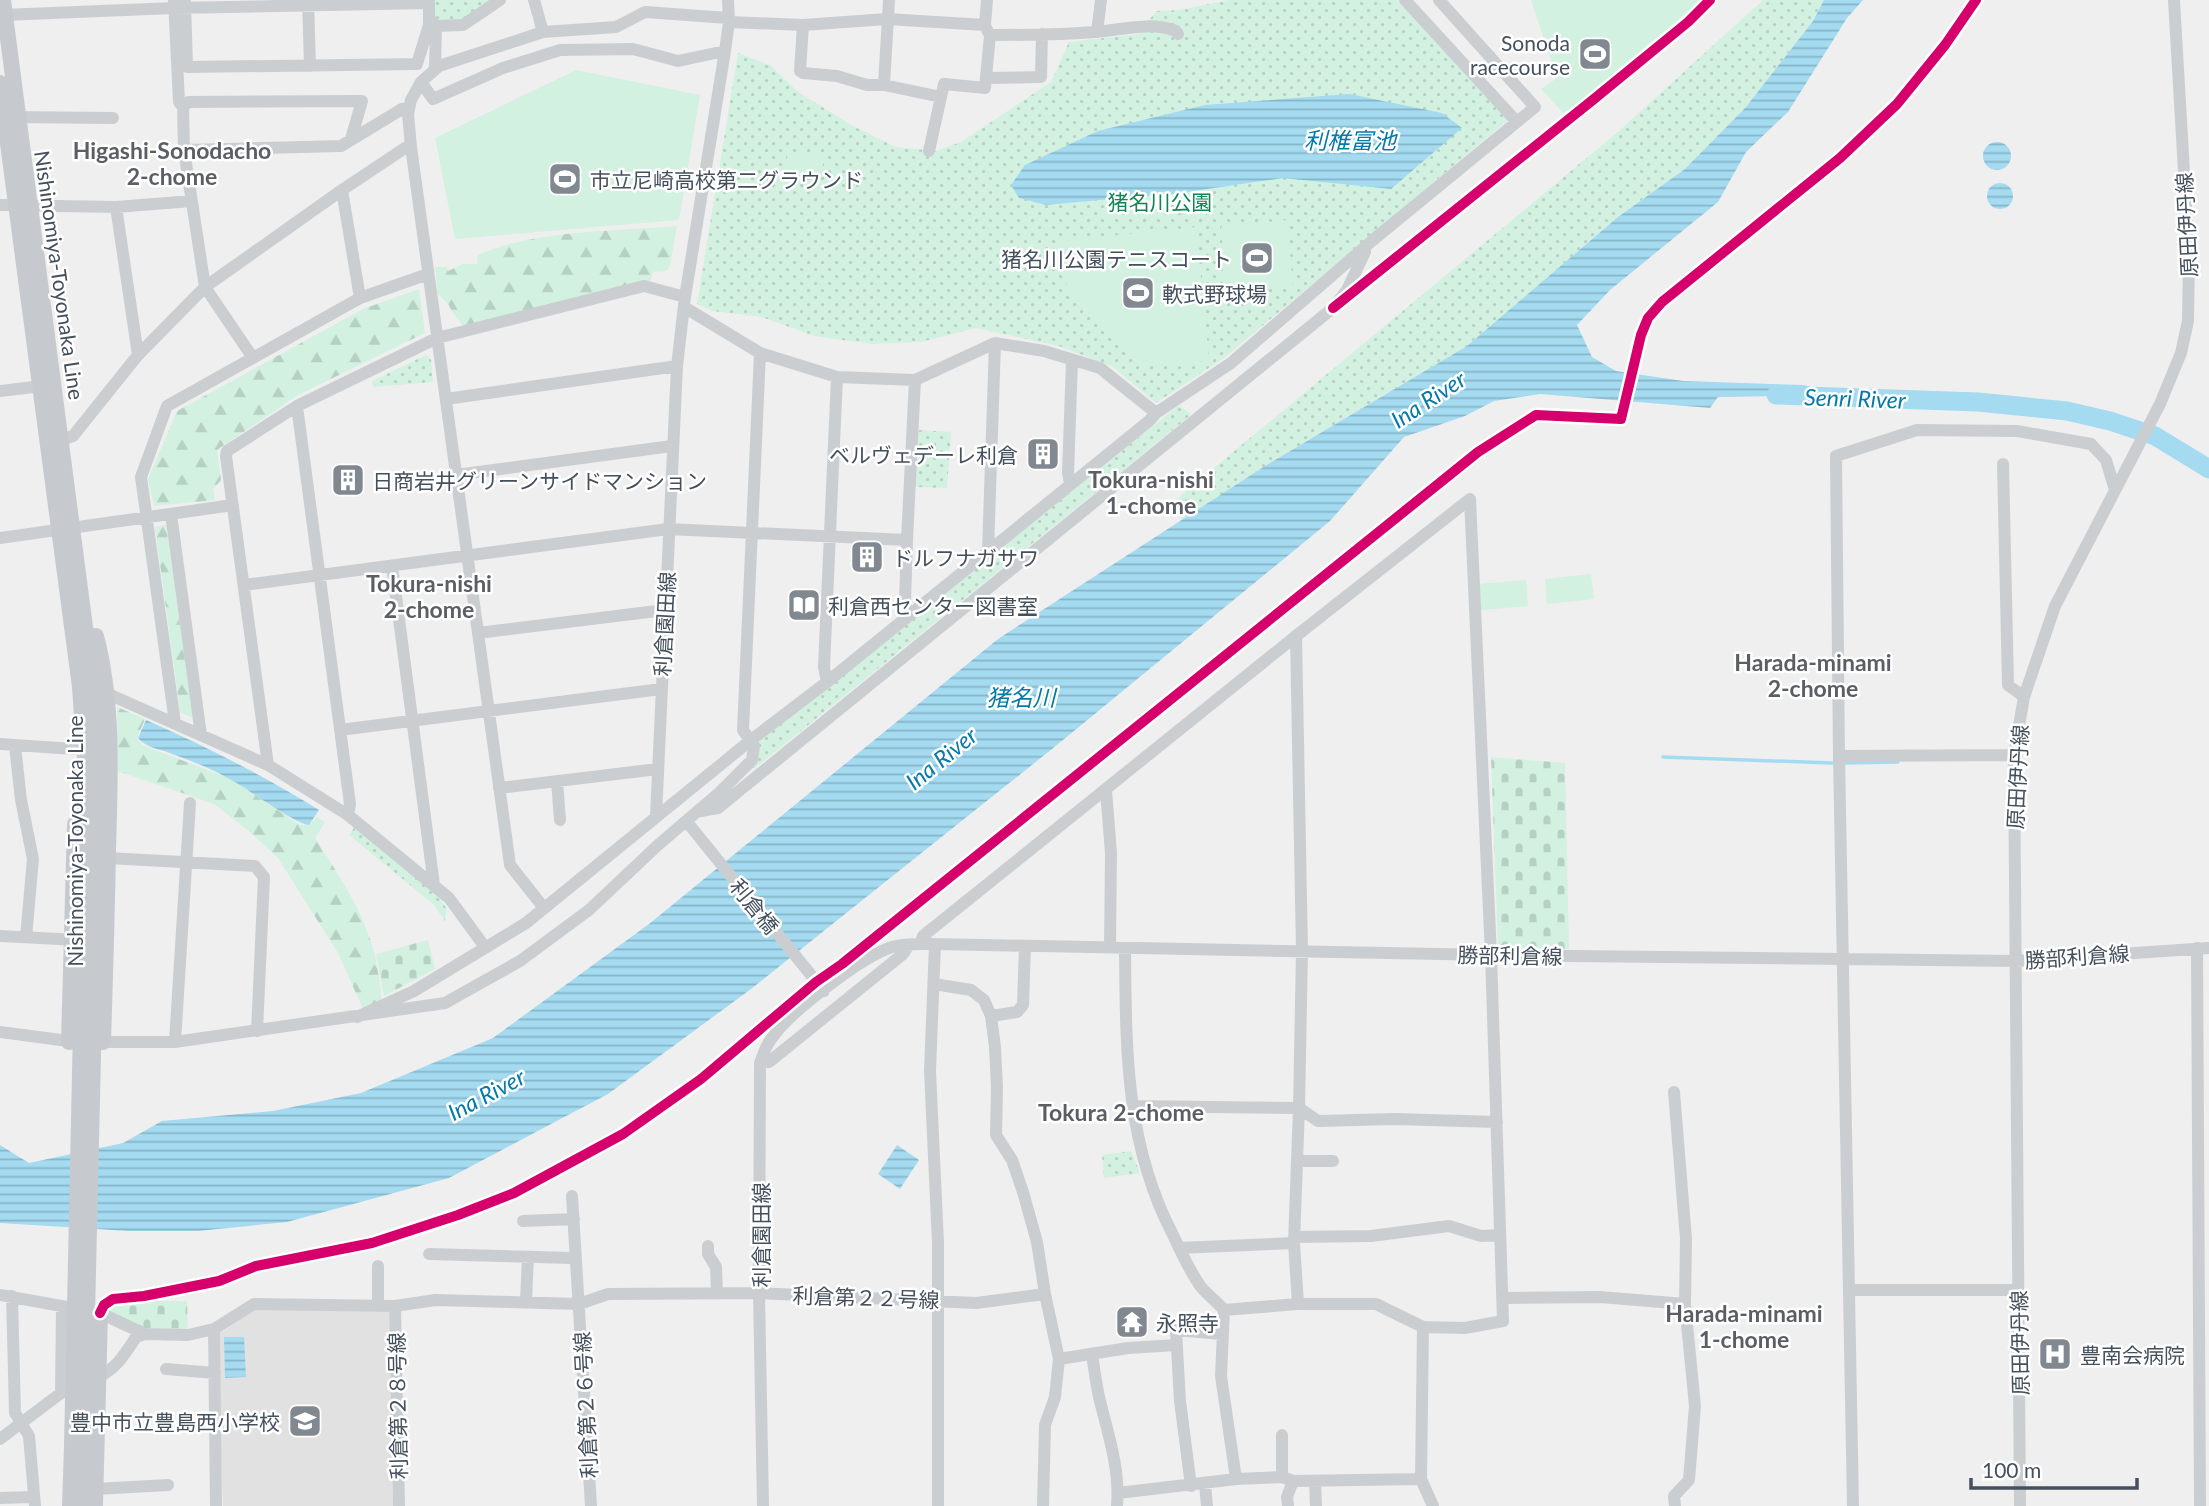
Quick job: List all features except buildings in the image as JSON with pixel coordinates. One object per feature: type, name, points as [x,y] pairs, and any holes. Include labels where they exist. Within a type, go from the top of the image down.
[{"type":"main road","name":"Nishinomiya-Toyonaka Line","points":[[2,10],[7,117],[15,205],[42,386],[67,528],[80,576],[97,729],[91,840],[78,1446],[83,1506]]},
{"type":"main road","name":"Nishinomiya-Toyonaka Line","points":[[0,83],[7,117]]},
{"type":"main road","name":"Nishinomiya-Toyonaka Line","points":[[15,205],[61,440],[70,615],[83,727],[91,840]]},
{"type":"main road","points":[[80,576],[102,659],[106,693],[110,779],[103,1042]]},
{"type":"main road","points":[[69,1041],[76,788],[71,686],[65,640],[70,615]]},
{"type":"main road","points":[[95,1506],[100,1313]]},
{"type":"main road","name":"Nishinomiya-Toyonaka Line","points":[[70,1506],[78,1446]]},
{"type":"street","points":[[432,22],[463,25],[500,0]]},
{"type":"street","points":[[534,0],[543,32]]},
{"type":"street","name":"利倉園田線","points":[[656,816],[677,366],[684,302],[725,51],[728,0]]},
{"type":"street","points":[[884,85],[889,0]]},
{"type":"street","points":[[929,150],[944,83],[985,88],[987,0]]},
{"type":"street","points":[[1097,32],[1101,0]]},
{"type":"street","points":[[1405,0],[1517,122]]},
{"type":"street","points":[[357,1017],[414,991],[526,923],[1156,413],[1231,363],[1373,240],[1535,107],[1438,0]]},
{"type":"street","name":"原田伊丹線","points":[[2020,1506],[2014,755],[2024,697],[2055,606],[2156,413],[2181,353],[2188,321],[2189,290],[2174,0]]},
{"type":"street","points":[[2,10],[180,4],[429,1],[435,68]]},
{"type":"street","points":[[308,3],[310,66]]},
{"type":"street","points":[[180,4],[182,67],[179,102],[183,107],[184,150],[205,287],[253,358]]},
{"type":"street","points":[[544,908],[510,865],[411,147],[409,108],[421,82],[435,68],[543,32],[616,27],[645,12],[803,25],[887,19],[1042,34],[1155,26],[1166,27],[1178,34]]},
{"type":"street","points":[[182,67],[417,64],[432,22]]},
{"type":"street","points":[[803,25],[800,71],[803,73],[837,76],[867,85],[884,85],[941,97]]},
{"type":"street","points":[[987,78],[1041,77],[1042,34]]},
{"type":"street","points":[[421,82],[433,99],[503,68],[560,50],[633,49],[678,61],[725,51]]},
{"type":"street","points":[[183,107],[188,102],[362,101],[351,139]]},
{"type":"street","points":[[184,150],[341,146],[402,109],[409,108]]},
{"type":"street","points":[[7,117],[113,118]]},
{"type":"street","points":[[61,440],[73,436],[138,355],[205,287],[342,190],[405,148],[411,147]]},
{"type":"street","points":[[342,190],[360,298]]},
{"type":"street","points":[[15,205],[116,207],[192,201]]},
{"type":"street","points":[[116,207],[138,355]]},
{"type":"street","points":[[700,811],[718,807],[1333,309],[1347,290],[1360,260],[1373,240]]},
{"type":"street","points":[[175,723],[141,477],[167,406],[360,298],[428,274]]},
{"type":"street","points":[[268,765],[227,450],[298,406],[437,338],[644,286],[684,302],[760,353],[837,377],[915,380],[995,343],[1044,351],[1100,368],[1156,413]]},
{"type":"street","points":[[988,551],[995,343]]},
{"type":"street","points":[[0,1032],[69,1041],[175,1042],[445,1003],[520,961],[589,909],[658,845],[700,811],[752,760],[754,751],[751,740],[743,730],[760,353]]},
{"type":"street","points":[[1070,484],[1068,473],[1072,361]]},
{"type":"street","points":[[446,400],[677,366]]},
{"type":"street","points":[[827,682],[824,667],[837,377]]},
{"type":"street","points":[[907,617],[907,540],[915,380]]},
{"type":"street","points":[[0,391],[42,386]]},
{"type":"street","points":[[298,406],[350,804],[348,815]]},
{"type":"street","points":[[1853,1506],[1836,456],[1917,430],[2017,431],[2091,444],[2106,460],[2115,490]]},
{"type":"street","points":[[456,475],[672,446]]},
{"type":"street","points":[[2003,464],[2008,685],[2024,697]]},
{"type":"street","points":[[760,1063],[769,1062],[903,954],[908,945],[923,936],[1296,635],[1470,499],[1491,956],[1503,1321],[1465,1328],[1423,1327],[1376,1304],[1298,1304],[1224,1310]]},
{"type":"street","points":[[0,538],[233,505]]},
{"type":"street","points":[[171,514],[201,736]]},
{"type":"street","points":[[244,586],[668,529],[907,540]]},
{"type":"street","points":[[393,566],[434,885]]},
{"type":"street","points":[[478,633],[665,610]]},
{"type":"street","points":[[1296,635],[1302,951],[1294,1240],[1298,1304]]},
{"type":"street","points":[[340,730],[661,689]]},
{"type":"street","points":[[106,693],[268,765],[348,815],[449,898],[485,947]]},
{"type":"street","points":[[0,744],[74,749]]},
{"type":"street","points":[[15,746],[21,800],[33,859],[26,937]]},
{"type":"street","points":[[1839,756],[2014,755]]},
{"type":"street","points":[[499,789],[658,769]]},
{"type":"street","points":[[557,781],[561,820]]},
{"type":"street","points":[[1106,790],[1111,853],[1110,947]]},
{"type":"street","points":[[175,1042],[190,803]]},
{"type":"street","name":"利倉橋","points":[[687,822],[820,986]]},
{"type":"street","points":[[108,858],[255,866],[264,877],[257,1031]]},
{"type":"street","points":[[0,936],[106,943]]},
{"type":"street","points":[[935,944],[930,1071],[937,1243],[938,1506]]},
{"type":"street","name":"勝部利倉線","points":[[820,986],[864,960],[908,945],[935,944],[1491,956],[2016,961],[2203,948]]},
{"type":"street","points":[[991,1016],[1017,1012],[1023,1005],[1025,946]]},
{"type":"street","points":[[1125,948],[1125,1026],[1132,1106],[1140,1151],[1158,1206],[1180,1248],[1201,1286],[1224,1310],[1221,1376],[1236,1479]]},
{"type":"street","points":[[2200,1506],[2203,948]]},
{"type":"street","points":[[934,984],[971,990],[984,1000],[991,1016],[997,1074],[996,1135],[1012,1161],[1023,1192],[1037,1242],[1059,1359],[1055,1398],[1045,1425],[1043,1506]]},
{"type":"street","name":"利倉園田線","points":[[763,1506],[759,1293],[760,1063],[766,1046],[776,1032],[820,986]]},
{"type":"street","points":[[1674,1092],[1686,1239],[1685,1304],[1695,1406],[1689,1480],[1674,1496],[1675,1506]]},
{"type":"street","points":[[1132,1106],[1299,1108],[1318,1121],[1395,1119],[1497,1122]]},
{"type":"street","points":[[1297,1160],[1333,1161]]},
{"type":"street","name":"利倉第２６号線","points":[[572,1196],[591,1506]]},
{"type":"street","points":[[523,1221],[573,1219]]},
{"type":"street","points":[[1180,1248],[1371,1236],[1449,1226],[1481,1236],[1500,1235]]},
{"type":"street","points":[[708,1246],[708,1254],[716,1267],[717,1293]]},
{"type":"street","points":[[429,1254],[572,1258]]},
{"type":"street","points":[[526,1301],[528,1257]]},
{"type":"street","points":[[378,1266],[378,1306]]},
{"type":"street","points":[[1850,1290],[2018,1290]]},
{"type":"street","name":"利倉第２２号線","points":[[214,1329],[254,1304],[395,1306],[435,1300],[579,1304],[608,1294],[717,1293],[976,1303],[1045,1294]]},
{"type":"street","points":[[0,1498],[34,1501],[29,1436],[15,1413],[6,1296],[100,1313],[145,1334]]},
{"type":"street","points":[[1503,1298],[1600,1297],[1685,1304]]},
{"type":"street","points":[[0,1439],[61,1393],[62,1306]]},
{"type":"street","name":"利倉第２８号線","points":[[395,1306],[399,1506]]},
{"type":"street","points":[[1423,1327],[1421,1479],[1433,1506]]},
{"type":"street","points":[[98,1377],[111,1371],[136,1337],[145,1334],[188,1335],[214,1329],[216,1506]]},
{"type":"street","points":[[1191,1486],[1180,1401],[1176,1330],[1222,1334]]},
{"type":"street","points":[[1059,1359],[1128,1348],[1177,1345]]},
{"type":"street","points":[[1091,1354],[1113,1446],[1118,1499],[1236,1479],[1421,1479]]},
{"type":"street","points":[[166,1369],[215,1373]]},
{"type":"street","points":[[1282,1435],[1288,1506]]},
{"type":"street","points":[[1315,1481],[1316,1506]]},
{"type":"street","points":[[1205,1483],[1207,1506]]},
{"type":"street","points":[[95,1489],[168,1485]]},
{"type":"shaded area","name":"豊中市立豊島西小学校","points":[[256,1308],[389,1311],[393,1506],[223,1506],[216,1336]]},
{"type":"green space","points":[[433,0],[493,0],[462,22],[440,24],[434,18]]},
{"type":"green space","name":"猪名川公園","points":[[1228,0],[1397,0],[1508,120],[1224,358],[1156,403],[1113,367],[1062,347],[976,328],[921,342],[872,344],[814,336],[762,317],[713,311],[697,304],[738,53],[770,65],[798,92],[853,126],[896,147],[936,151],[961,142],[1051,82],[1069,42],[1139,34],[1156,11],[1180,10]]},
{"type":"green space","name":"Sonoda racecourse","points":[[1531,0],[1702,0],[1566,116],[1541,89],[1557,78]]},
{"type":"green space","points":[[1763,0],[1824,0],[1813,21],[1746,107],[1685,169],[1618,217],[1467,346],[1265,466],[1183,520],[1166,508],[1619,131]]},
{"type":"green space","name":"市立尼崎高校第二グラウンド","points":[[576,70],[700,95],[679,220],[455,239],[435,138]]},
{"type":"green space","points":[[788,151],[824,156],[821,177],[785,171]]},
{"type":"green space","name":"猪名川公園テニスコート","points":[[1287,220],[1293,286],[1229,293],[1226,291],[1221,227]]},
{"type":"green space","points":[[677,226],[670,266],[666,271],[653,272],[650,282],[463,326],[438,294],[435,267],[447,267],[448,271],[463,264],[477,264],[478,255],[500,247],[550,236]]},
{"type":"green space","name":"軟式野球場","points":[[1196,227],[1209,359],[1184,367],[1144,362],[1109,337],[1083,309],[1062,277],[1059,241]]},
{"type":"green space","points":[[419,289],[425,333],[298,395],[217,450],[221,480],[213,489],[215,500],[154,506],[148,479],[177,411],[363,309]]},
{"type":"green space","points":[[426,355],[431,359],[433,382],[373,387],[372,381]]},
{"type":"green space","points":[[1178,406],[1191,415],[754,769],[752,766],[759,742]]},
{"type":"green space","points":[[918,430],[951,432],[947,488],[915,487]]},
{"type":"green space","points":[[166,525],[193,718],[180,712],[155,527]]},
{"type":"green space","points":[[1591,574],[1594,599],[1547,604],[1545,579]]},
{"type":"green space","points":[[1526,580],[1528,606],[1481,610],[1479,584]]},
{"type":"green space","points":[[117,707],[145,719],[137,738],[142,745],[231,779],[300,825],[309,825],[317,817],[325,822],[315,838],[350,894],[365,924],[375,956],[382,1000],[363,1009],[338,953],[278,858],[250,832],[214,804],[118,771]]},
{"type":"green space","points":[[1491,757],[1565,763],[1569,949],[1498,948]]},
{"type":"green space","points":[[356,825],[439,897],[447,909],[445,921],[433,904],[349,835]]},
{"type":"green space","points":[[428,940],[435,969],[384,996],[376,954]]},
{"type":"green space","points":[[1131,1151],[1140,1173],[1104,1178],[1102,1155]]},
{"type":"green space","points":[[134,1301],[187,1301],[188,1331],[147,1331],[105,1310],[111,1305]]},
{"type":"water","name":"猪名川","points":[[1824,0],[1863,0],[1847,18],[1788,112],[1746,152],[1718,202],[1610,290],[1577,325],[1592,357],[1616,371],[1683,381],[1804,385],[1841,395],[1718,397],[1710,408],[1540,394],[1494,401],[1465,416],[1404,437],[1330,521],[1052,749],[751,989],[608,1094],[449,1178],[287,1222],[198,1231],[129,1231],[0,1223],[0,1145],[29,1163],[123,1143],[162,1121],[273,1111],[361,1093],[493,1038],[649,924],[998,639],[1265,466],[1467,346],[1618,217],[1685,169],[1746,107],[1813,21]]},
{"type":"water","name":"利椎富池","points":[[1349,94],[1442,113],[1462,128],[1391,189],[1283,178],[1187,192],[1046,205],[1019,198],[1011,185],[1025,165],[1098,131],[1205,105]]},
{"type":"water","points":[[1997,142],[2007,146],[2011,156],[2007,166],[1997,170],[1987,166],[1983,156],[1987,146]]},
{"type":"water","points":[[2000,183],[2009,187],[2013,196],[2009,205],[2000,209],[1991,205],[1987,196],[1991,187]]},
{"type":"water","points":[[146,720],[234,762],[319,810],[309,825],[303,823],[218,773],[145,744],[138,738]]},
{"type":"water","points":[[897,1145],[919,1160],[900,1189],[878,1174]]},
{"type":"water","points":[[224,1337],[244,1337],[246,1377],[225,1378]]},
{"type":"waterway","name":"Senri River","points":[[1776,395],[1978,402],[2067,411],[2110,421],[2155,436],[2209,469]]},
{"type":"waterway","points":[[1663,757],[1832,763]]},
{"type":"waterway","points":[[1845,763],[1898,762]]},
{"type":"cycle path","points":[[1333,308],[1594,99],[1688,22],[1710,0]]},
{"type":"cycle path","points":[[100,1313],[104,1305],[113,1299],[144,1296],[219,1281],[256,1266],[372,1243],[458,1215],[514,1193],[623,1134],[701,1079],[816,982],[842,964],[1478,452],[1536,415],[1621,419],[1641,335],[1648,318],[1662,302],[1840,158],[1897,104],[1945,45],[1976,0]]},
{"type":"place","name":"Sonoda racecourse","points":[[1595,54]]},
{"type":"place","name":"市立尼崎高校第二グラウンド","points":[[565,179]]},
{"type":"place","name":"猪名川公園テニスコート","points":[[1257,258]]},
{"type":"place","name":"軟式野球場","points":[[1138,293]]},
{"type":"place","name":"ベルヴェデーレ利倉","points":[[1043,454]]},
{"type":"place","name":"日商岩井グリーンサイドマンション","points":[[348,480]]},
{"type":"place","name":"ドルフナガサワ","points":[[867,557]]},
{"type":"place","name":"利倉西センター図書室","points":[[804,605]]},
{"type":"place","name":"永照寺","points":[[1132,1322]]},
{"type":"place","name":"豊南会病院","points":[[2055,1354]]},
{"type":"place","name":"豊中市立豊島西小学校","points":[[305,1421]]},
{"type":"district","name":"Higashi-Sonodacho 2-chome","points":[[172,163]]},
{"type":"district","name":"Tokura-nishi 1-chome","points":[[1151,492]]},
{"type":"district","name":"Tokura-nishi 2-chome","points":[[429,596]]},
{"type":"district","name":"Harada-minami 2-chome","points":[[1813,675]]},
{"type":"district","name":"Tokura 2-chome","points":[[1121,1112]]},
{"type":"district","name":"Harada-minami 1-chome","points":[[1744,1326]]},
{"type":"water label","name":"Ina River","points":[[1428,399]]},
{"type":"water label","name":"Ina River","points":[[941,758]]},
{"type":"water label","name":"Ina River","points":[[486,1094]]}]
